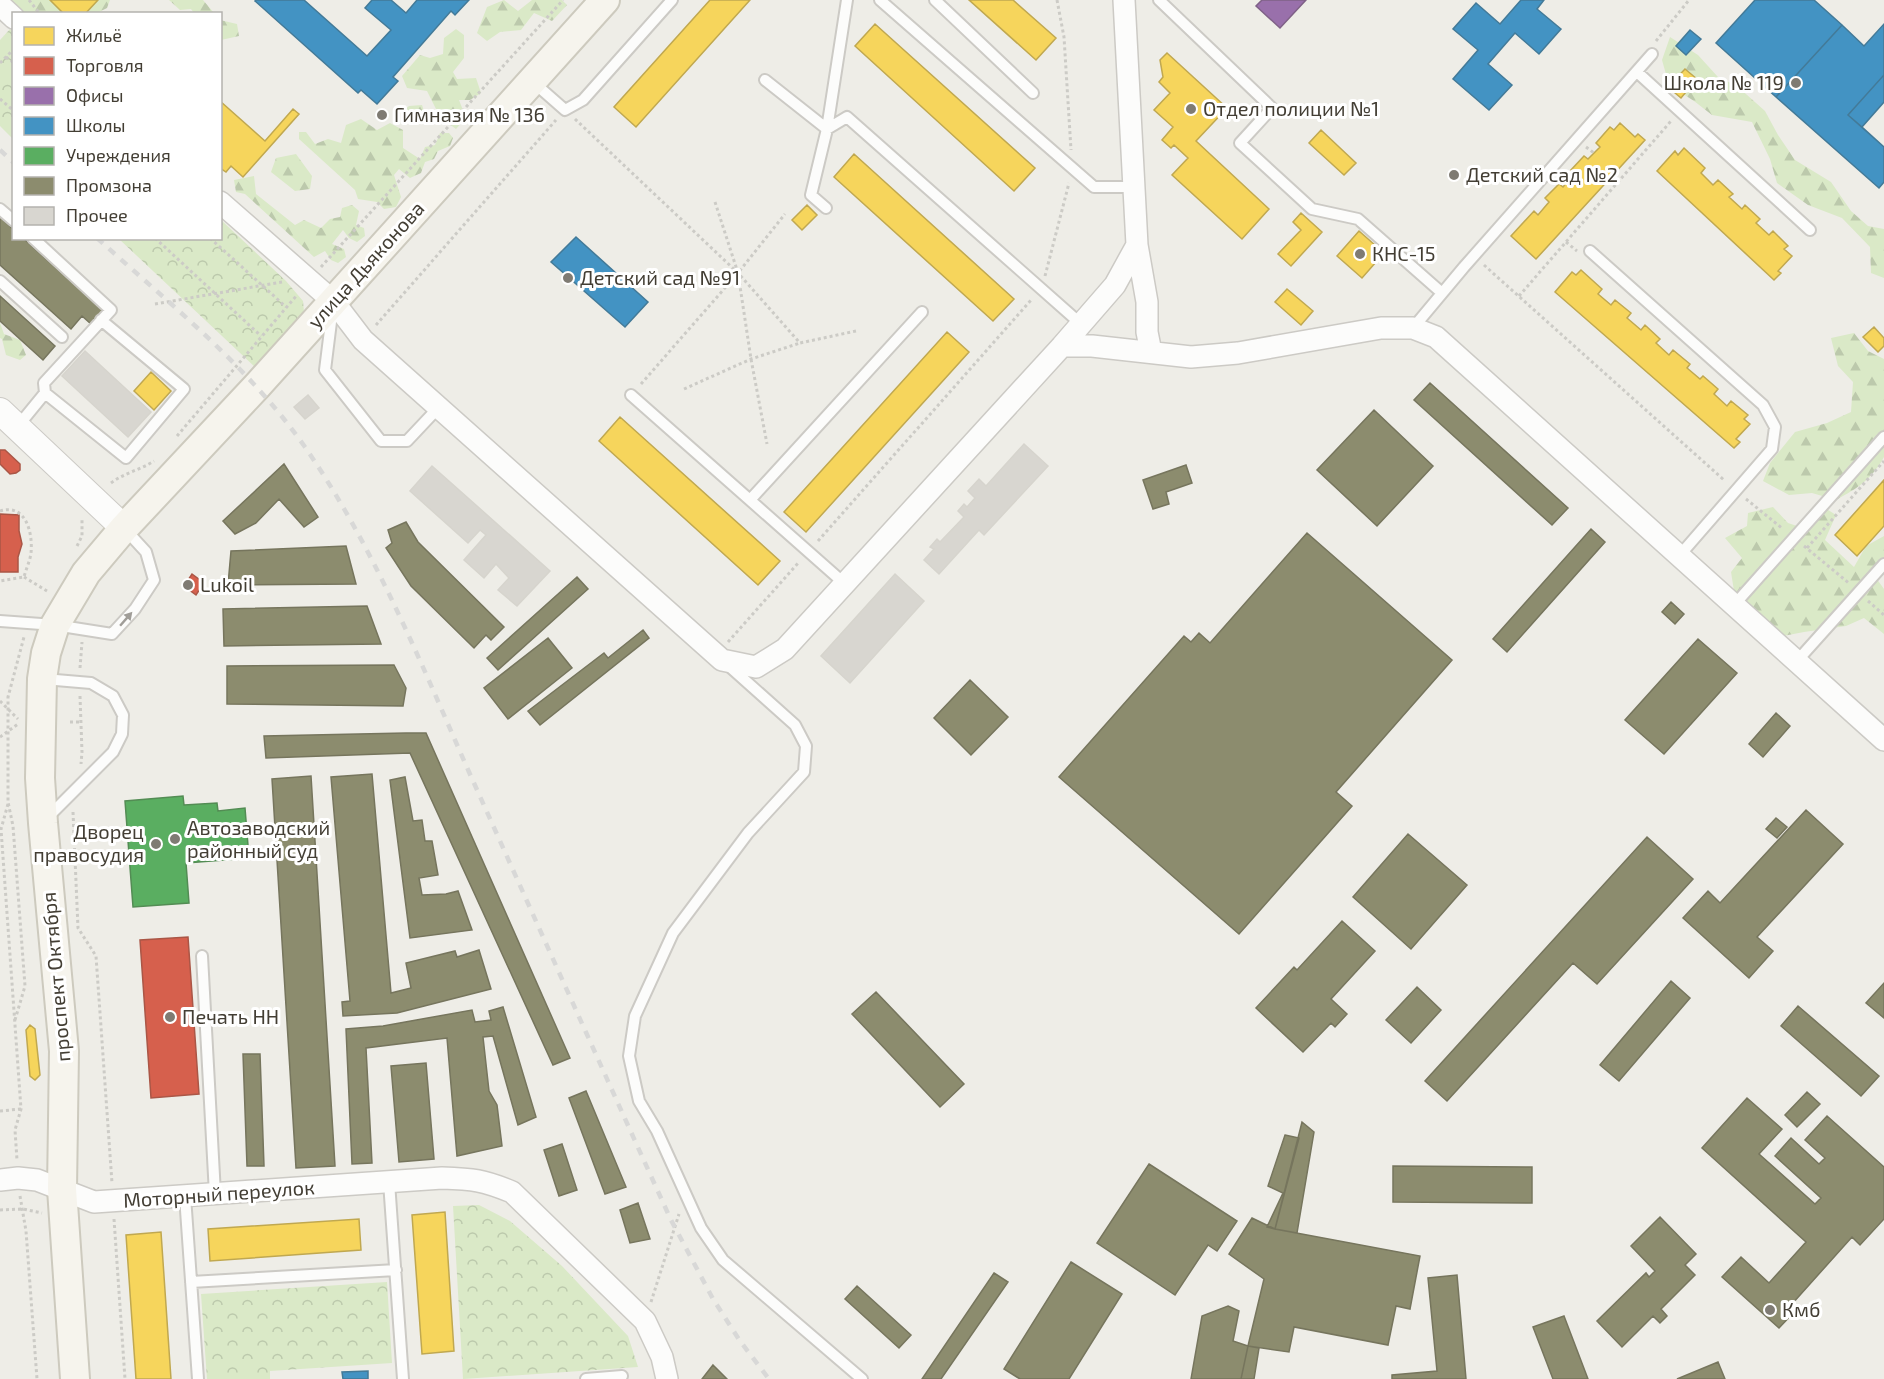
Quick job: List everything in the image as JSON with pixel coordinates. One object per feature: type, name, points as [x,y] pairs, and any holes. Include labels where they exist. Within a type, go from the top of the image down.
[{"type":"main road","name":"улица Дьяконова","points":[[124,528],[334,302],[605,0]]},
{"type":"main road","name":"проспект Октября","points":[[75,1379],[62,1189],[64,1051],[40,778],[42,679],[46,653],[42,624],[124,528]]},
{"type":"street","points":[[1124,0],[1137,245],[1146,298],[1151,352]]},
{"type":"street","points":[[0,5],[12,16]]},
{"type":"street","points":[[222,204],[314,277],[363,340],[719,657],[756,667],[785,649],[1062,346],[1115,285],[1137,245]]},
{"type":"street","points":[[1108,293],[1123,288],[1138,291],[1146,298]]},
{"type":"street","points":[[1086,318],[1097,340],[1109,349]]},
{"type":"street","points":[[1130,351],[1142,345],[1147,328]]},
{"type":"street","points":[[1062,346],[1191,357],[1238,353],[1381,328],[1413,328],[1436,337],[1884,740]]},
{"type":"street","points":[[9,418],[124,528]]},
{"type":"street","name":"Моторный переулок","points":[[12,1180],[18,1178],[38,1180],[94,1202],[442,1178],[476,1179],[512,1192],[645,1321]]},
{"type":"street","points":[[645,1321],[662,1358],[667,1379]]},
{"type":"lane","points":[[532,81],[565,110],[583,100],[672,0]]},
{"type":"lane","points":[[826,208],[811,195],[827,129],[847,0]]},
{"type":"lane","points":[[880,0],[1094,187],[1134,187]]},
{"type":"lane","points":[[935,0],[1033,93]]},
{"type":"lane","points":[[1158,0],[1272,108],[1240,143],[1312,208],[1358,219],[1443,293]]},
{"type":"lane","points":[[1413,328],[1652,54]]},
{"type":"lane","points":[[1637,72],[1810,230]]},
{"type":"lane","points":[[765,80],[827,129]]},
{"type":"lane","points":[[827,129],[847,117],[1042,289],[1086,318]]},
{"type":"lane","points":[[0,209],[12,219]]},
{"type":"lane","points":[[35,240],[111,310],[101,320],[44,383],[45,393],[126,458],[184,389],[101,320]]},
{"type":"lane","points":[[1587,254],[1763,405],[1775,427],[1772,449],[1680,555]]},
{"type":"lane","points":[[0,281],[62,337]]},
{"type":"lane","points":[[334,302],[325,370],[381,441],[407,441],[439,407]]},
{"type":"lane","points":[[750,500],[922,312]]},
{"type":"lane","points":[[9,418],[45,393]]},
{"type":"lane","points":[[631,396],[845,584]]},
{"type":"lane","points":[[1735,604],[1884,437]]},
{"type":"lane","points":[[0,614],[0,621],[42,624],[112,634],[135,609],[154,580],[146,552],[124,528]]},
{"type":"lane","points":[[1797,661],[1884,564]]},
{"type":"lane","points":[[719,657],[795,725],[806,746],[804,772],[748,833],[673,933],[635,1016],[629,1056],[639,1101],[657,1131],[701,1227],[723,1260],[862,1379]]},
{"type":"lane","points":[[42,679],[91,683],[113,696],[123,716],[122,734],[113,752],[43,823]]},
{"type":"lane","points":[[202,956],[215,1194]]},
{"type":"lane","points":[[389,1182],[403,1379]]},
{"type":"lane","points":[[185,1196],[198,1379]]},
{"type":"lane","points":[[191,1282],[396,1270]]},
{"type":"lane","points":[[586,1379],[622,1376]]},
{"type":"path","points":[[29,0],[38,12]]},
{"type":"path","points":[[171,442],[286,307],[563,0]]},
{"type":"path","points":[[1652,54],[1658,38],[1689,0]]},
{"type":"path","points":[[0,63],[12,51]]},
{"type":"path","points":[[6,57],[12,62]]},
{"type":"path","points":[[0,99],[12,109]]},
{"type":"path","points":[[363,340],[565,110],[738,273],[800,343]]},
{"type":"path","points":[[1519,296],[1680,111]]},
{"type":"path","points":[[715,202],[738,273],[767,444]]},
{"type":"path","points":[[631,396],[738,273],[785,214]]},
{"type":"path","points":[[157,240],[261,336]]},
{"type":"path","points":[[212,240],[286,307]]},
{"type":"path","points":[[1566,242],[1587,254]]},
{"type":"path","points":[[1474,256],[1736,491]]},
{"type":"path","points":[[155,304],[314,277]]},
{"type":"path","points":[[719,657],[808,551],[1042,289]]},
{"type":"path","points":[[684,389],[751,359],[800,343],[856,331]]},
{"type":"path","points":[[111,483],[121,475],[142,469],[157,459]]},
{"type":"path","points":[[1807,548],[1884,461]]},
{"type":"path","points":[[0,511],[10,510],[20,513],[27,519],[32,539],[31,556],[24,577]]},
{"type":"path","points":[[0,581],[24,577],[48,591]]},
{"type":"path","points":[[1859,592],[1884,615]]},
{"type":"path","points":[[15,1020],[25,986],[13,826],[8,802],[8,697],[13,674],[42,624]]},
{"type":"path","points":[[86,630],[81,646],[82,752],[72,809],[78,928],[96,956],[112,1191]]},
{"type":"path","points":[[0,701],[22,722],[0,737]]},
{"type":"path","points":[[70,722],[81,722]]},
{"type":"path","points":[[8,802],[1,829],[21,1109],[15,1130],[12,1180],[22,1209],[26,1231],[36,1379]]},
{"type":"path","points":[[0,1111],[21,1109]]},
{"type":"path","points":[[645,1321],[685,1193]]},
{"type":"path","points":[[0,1210],[22,1209],[47,1214]]},
{"type":"path","points":[[114,1212],[125,1379]]},
{"type":"green space","points":[[0,0],[110,0],[107,8],[99,12],[12,12]]},
{"type":"green space","points":[[169,0],[203,0],[213,12],[193,12],[191,9],[180,10]]},
{"type":"green space","points":[[504,0],[518,11],[532,0],[562,0],[567,5],[552,21],[534,13],[521,30],[500,32],[487,41],[477,33],[487,7]]},
{"type":"green space","points":[[222,20],[237,24],[239,36],[222,40]]},
{"type":"green space","points":[[10,29],[12,31],[12,138],[0,126],[0,40]]},
{"type":"green space","points":[[456,29],[464,35],[464,58],[453,72],[457,79],[476,78],[481,93],[470,100],[459,100],[466,118],[456,129],[440,117],[427,91],[407,88],[402,76],[420,55],[430,58],[443,54],[444,38]]},
{"type":"green space","points":[[1670,37],[1698,55],[1718,77],[1737,86],[1765,111],[1795,160],[1831,182],[1851,211],[1868,226],[1884,229],[1884,278],[1871,273],[1870,247],[1842,218],[1808,205],[1777,183],[1770,159],[1752,122],[1712,115],[1669,85],[1662,60]]},
{"type":"green space","points":[[422,105],[426,117],[417,124],[405,121],[403,111],[409,106]]},
{"type":"green space","points":[[361,119],[377,130],[390,123],[403,130],[403,148],[420,159],[425,147],[435,145],[440,133],[449,133],[453,138],[450,146],[438,151],[434,159],[425,162],[421,173],[410,178],[399,169],[394,175],[401,197],[396,207],[384,209],[377,202],[358,199],[355,190],[299,139],[299,132],[306,132],[315,144],[328,139],[341,143],[346,125]]},
{"type":"green space","points":[[296,154],[312,176],[310,189],[295,191],[271,172],[276,158]]},
{"type":"green space","points":[[254,176],[256,194],[295,225],[304,220],[321,228],[330,219],[340,217],[342,208],[352,205],[359,211],[356,225],[364,228],[365,236],[357,242],[349,238],[343,230],[332,244],[344,249],[346,257],[338,263],[331,260],[325,251],[314,257],[245,194],[236,192],[234,180]]},
{"type":"green space","points":[[222,221],[286,281],[303,301],[304,312],[256,368],[120,240],[222,240]]},
{"type":"green space","points":[[0,323],[4,334],[20,340],[26,355],[20,360],[6,355],[0,338]]},
{"type":"green space","points":[[1854,333],[1868,351],[1884,359],[1884,457],[1864,482],[1836,500],[1812,493],[1789,495],[1763,481],[1770,463],[1795,432],[1827,423],[1851,412],[1853,382],[1838,366],[1831,338]]},
{"type":"green space","points":[[1822,506],[1836,515],[1825,540],[1854,567],[1866,546],[1884,536],[1884,568],[1874,575],[1884,589],[1884,634],[1864,618],[1846,626],[1773,638],[1756,611],[1734,591],[1731,572],[1742,558],[1725,538],[1747,526],[1748,513],[1773,507],[1788,523],[1803,528]]},
{"type":"green space","points":[[479,1205],[510,1221],[562,1266],[628,1336],[638,1367],[463,1379],[453,1206]]},
{"type":"green space","points":[[387,1282],[392,1363],[270,1371],[270,1379],[207,1379],[201,1294]]},
{"type":"building: Жильё","points":[[50,0],[98,0],[87,12],[62,12]]},
{"type":"building: Жильё","points":[[710,0],[750,0],[636,127],[614,107]]},
{"type":"building: Жильё","points":[[969,0],[1013,0],[1056,38],[1036,60]]},
{"type":"building: Жильё","points":[[875,24],[1035,168],[1014,191],[855,46]]},
{"type":"building: Жильё","points":[[1167,53],[1227,108],[1196,141],[1269,209],[1242,239],[1172,175],[1188,158],[1174,145],[1171,148],[1162,140],[1173,127],[1154,110],[1170,93],[1159,82],[1163,77],[1160,60]]},
{"type":"building: Жильё","points":[[1685,69],[1697,79],[1681,98],[1668,87]]},
{"type":"building: Жильё","points":[[222,103],[265,141],[293,109],[299,114],[243,177],[231,166],[226,172],[222,169]]},
{"type":"building: Жильё","points":[[1620,123],[1635,137],[1638,134],[1645,140],[1536,259],[1511,236],[1534,211],[1538,215],[1549,202],[1545,198],[1559,184],[1563,187],[1575,173],[1571,170],[1584,156],[1588,159],[1600,147],[1596,143],[1610,127],[1614,130]]},
{"type":"building: Жильё","points":[[1321,130],[1356,163],[1344,175],[1309,143]]},
{"type":"building: Жильё","points":[[1684,148],[1705,168],[1701,173],[1713,185],[1718,180],[1733,194],[1729,197],[1742,209],[1745,205],[1760,219],[1756,223],[1769,235],[1773,231],[1788,246],[1784,249],[1792,256],[1778,271],[1781,273],[1774,280],[1657,171],[1675,151],[1678,155]]},
{"type":"building: Жильё","points":[[854,154],[1014,299],[993,321],[834,177]]},
{"type":"building: Жильё","points":[[807,205],[817,215],[802,230],[792,220]]},
{"type":"building: Жильё","points":[[1301,213],[1322,232],[1291,266],[1278,254],[1301,230],[1293,222]]},
{"type":"building: Жильё","name":"КНС-15","points":[[1359,231],[1384,253],[1362,278],[1337,256]]},
{"type":"building: Жильё","points":[[1581,270],[1602,289],[1598,294],[1611,305],[1615,300],[1631,313],[1627,318],[1641,330],[1645,325],[1660,339],[1656,343],[1669,355],[1673,350],[1690,364],[1687,368],[1700,379],[1703,376],[1718,389],[1714,394],[1727,406],[1731,401],[1748,415],[1744,419],[1750,424],[1736,439],[1740,442],[1734,448],[1555,292],[1572,272],[1576,275]]},
{"type":"building: Жильё","points":[[1287,289],[1313,311],[1301,325],[1275,302]]},
{"type":"building: Жильё","points":[[1874,327],[1884,338],[1884,346],[1878,352],[1863,337]]},
{"type":"building: Жильё","points":[[947,332],[969,352],[806,532],[784,512]]},
{"type":"building: Жильё","points":[[151,372],[171,391],[154,410],[134,391]]},
{"type":"building: Жильё","points":[[620,417],[780,561],[758,585],[599,441]]},
{"type":"building: Жильё","points":[[1884,480],[1884,526],[1857,556],[1835,535]]},
{"type":"building: Жильё","points":[[30,1025],[35,1029],[40,1075],[35,1080],[30,1076],[26,1030]]},
{"type":"building: Жильё","points":[[445,1212],[454,1351],[422,1354],[412,1215]]},
{"type":"building: Жильё","points":[[359,1219],[361,1250],[210,1261],[208,1229]]},
{"type":"building: Жильё","points":[[161,1232],[171,1379],[136,1379],[126,1235]]},
{"type":"building: Торговля","points":[[0,450],[5,450],[20,464],[20,470],[10,474],[0,464]]},
{"type":"building: Торговля","points":[[0,514],[19,515],[22,544],[18,557],[18,572],[0,572]]},
{"type":"building: Торговля","points":[[192,574],[204,583],[196,595],[184,586]]},
{"type":"building: Торговля","name":"Печать НН","points":[[188,937],[199,1094],[151,1098],[140,940]]},
{"type":"building: Офисы","points":[[1262,0],[1306,0],[1280,28],[1256,6]]},
{"type":"building: Школы","points":[[256,0],[304,0],[367,56],[391,30],[365,8],[372,0],[391,0],[406,13],[417,0],[469,0],[455,15],[451,11],[393,77],[398,81],[377,104],[361,90],[358,93]]},
{"type":"building: Школы","points":[[1521,0],[1544,0],[1537,9],[1561,29],[1539,54],[1515,33],[1488,64],[1512,85],[1489,110],[1453,79],[1478,50],[1453,29],[1476,3],[1500,24]]},
{"type":"building: Школы","points":[[1755,0],[1814,0],[1842,25],[1776,97],[1716,43]]},
{"type":"building: Школы","points":[[1884,24],[1884,75],[1848,115],[1884,147],[1884,182],[1879,188],[1776,97],[1842,25],[1864,46]]},
{"type":"building: Школы","points":[[1884,24],[1884,102],[1862,127],[1884,147],[1884,182],[1879,188],[1776,97],[1842,25],[1864,46]]},
{"type":"building: Школы","points":[[1690,30],[1701,39],[1686,55],[1676,46]]},
{"type":"building: Школы","points":[[1884,75],[1884,102],[1862,127],[1848,115]]},
{"type":"building: Школы","points":[[576,237],[648,302],[625,327],[551,262]]},
{"type":"building: Школы","points":[[368,1371],[368,1379],[343,1379],[342,1372]]},
{"type":"building: Учреждения","points":[[183,796],[184,805],[217,803],[218,811],[245,808],[249,858],[186,863],[189,903],[133,907],[125,801]]},
{"type":"building: Промзона","points":[[0,217],[12,228],[12,240],[25,240],[103,311],[91,324],[82,316],[71,329],[0,265]]},
{"type":"building: Промзона","points":[[0,296],[55,346],[43,360],[0,321]]},
{"type":"building: Промзона","points":[[1430,383],[1568,508],[1552,525],[1414,400]]},
{"type":"building: Промзона","points":[[1374,410],[1433,466],[1377,526],[1317,470]]},
{"type":"building: Промзона","points":[[284,464],[318,517],[304,527],[279,499],[256,523],[235,534],[223,521]]},
{"type":"building: Промзона","points":[[1186,465],[1192,483],[1166,492],[1169,504],[1153,509],[1143,480]]},
{"type":"building: Промзона","points":[[406,522],[418,542],[504,627],[491,640],[486,635],[474,648],[411,586],[386,548],[392,543],[388,530]]},
{"type":"building: Промзона","points":[[1591,529],[1605,542],[1507,652],[1493,639]]},
{"type":"building: Промзона","points":[[1307,533],[1452,660],[1336,792],[1352,806],[1239,934],[1059,777],[1184,636],[1191,642],[1199,633],[1210,643]]},
{"type":"building: Промзона","points":[[346,546],[356,584],[228,585],[231,551]]},
{"type":"building: Промзона","points":[[577,577],[588,589],[498,670],[487,658]]},
{"type":"building: Промзона","points":[[1671,602],[1684,614],[1675,624],[1662,612]]},
{"type":"building: Промзона","points":[[367,606],[381,644],[224,646],[223,609]]},
{"type":"building: Промзона","points":[[643,630],[649,638],[540,725],[528,711],[604,653],[608,658]]},
{"type":"building: Промзона","points":[[548,638],[572,668],[508,719],[484,688]]},
{"type":"building: Промзона","points":[[1698,639],[1737,673],[1664,754],[1625,720]]},
{"type":"building: Промзона","points":[[394,665],[406,688],[403,706],[227,704],[227,666]]},
{"type":"building: Промзона","points":[[970,680],[1008,717],[971,755],[934,718]]},
{"type":"building: Промзона","points":[[1776,713],[1790,726],[1763,757],[1749,744]]},
{"type":"building: Промзона","points":[[426,733],[570,1058],[553,1065],[410,753],[266,758],[264,736]]},
{"type":"building: Промзона","points":[[372,774],[391,993],[411,988],[406,963],[455,951],[457,957],[479,950],[491,989],[397,1013],[343,1016],[342,1002],[350,1001],[331,777]]},
{"type":"building: Промзона","points":[[311,776],[335,1166],[296,1168],[272,779]]},
{"type":"building: Промзона","points":[[405,777],[413,821],[422,820],[425,841],[432,841],[438,875],[419,878],[422,895],[458,891],[472,930],[410,938],[390,780]]},
{"type":"building: Промзона","points":[[1806,810],[1843,844],[1757,937],[1773,951],[1749,978],[1683,918],[1708,891],[1720,903]]},
{"type":"building: Промзона","points":[[1776,818],[1787,827],[1777,838],[1766,829]]},
{"type":"building: Промзона","points":[[1408,834],[1467,885],[1411,949],[1353,897]]},
{"type":"building: Промзона","points":[[1647,837],[1693,879],[1597,984],[1573,963],[1447,1101],[1425,1081]]},
{"type":"building: Промзона","points":[[1342,921],[1375,951],[1331,999],[1347,1014],[1335,1027],[1331,1023],[1303,1052],[1256,1008],[1294,967],[1297,970]]},
{"type":"building: Промзона","points":[[1671,981],[1690,998],[1619,1081],[1600,1065]]},
{"type":"building: Промзона","points":[[1884,983],[1884,1018],[1866,1003]]},
{"type":"building: Промзона","points":[[1417,987],[1441,1010],[1411,1043],[1386,1020]]},
{"type":"building: Промзона","points":[[876,992],[964,1084],[940,1107],[852,1014]]},
{"type":"building: Промзона","points":[[1798,1006],[1879,1076],[1861,1096],[1781,1026]]},
{"type":"building: Промзона","points":[[503,1007],[536,1117],[518,1125],[493,1036],[483,1037],[489,1091],[497,1105],[502,1146],[457,1156],[447,1038],[366,1048],[372,1163],[352,1164],[346,1029],[383,1026],[472,1010],[475,1022],[491,1020],[489,1011]]},
{"type":"building: Промзона","points":[[243,1054],[260,1054],[264,1166],[247,1166]]},
{"type":"building: Промзона","points":[[426,1063],[434,1159],[399,1162],[391,1066]]},
{"type":"building: Промзона","points":[[586,1091],[626,1187],[605,1194],[569,1098]]},
{"type":"building: Промзона","points":[[1807,1092],[1820,1104],[1797,1127],[1785,1115]]},
{"type":"building: Промзона","points":[[1747,1098],[1782,1129],[1759,1154],[1815,1204],[1821,1198],[1775,1156],[1791,1138],[1819,1164],[1825,1158],[1805,1140],[1827,1116],[1884,1167],[1884,1219],[1860,1245],[1852,1237],[1792,1304],[1797,1309],[1779,1328],[1722,1277],[1741,1257],[1769,1283],[1806,1242],[1702,1148]]},
{"type":"building: Промзона","points":[[1302,1122],[1314,1132],[1297,1233],[1275,1229]]},
{"type":"building: Промзона","points":[[1285,1135],[1299,1138],[1275,1229],[1267,1227],[1283,1193],[1268,1186]]},
{"type":"building: Промзона","points":[[562,1144],[577,1190],[559,1196],[544,1150]]},
{"type":"building: Промзона","points":[[1149,1164],[1237,1221],[1217,1251],[1208,1245],[1175,1295],[1097,1243]]},
{"type":"building: Промзона","points":[[1393,1166],[1532,1167],[1532,1203],[1393,1202]]},
{"type":"building: Промзона","points":[[638,1203],[650,1239],[630,1243],[620,1210]]},
{"type":"building: Промзона","points":[[1660,1217],[1696,1254],[1685,1265],[1695,1275],[1661,1309],[1667,1316],[1660,1323],[1653,1316],[1622,1347],[1597,1321],[1646,1273],[1649,1277],[1655,1271],[1631,1246]]},
{"type":"building: Промзона","points":[[1252,1218],[1275,1229],[1420,1256],[1410,1309],[1396,1306],[1388,1345],[1294,1327],[1289,1352],[1248,1346],[1264,1279],[1229,1254]]},
{"type":"building: Промзона","points":[[1071,1262],[1122,1294],[1069,1379],[1020,1379],[1004,1369]]},
{"type":"building: Промзона","points":[[994,1273],[1008,1282],[941,1379],[922,1379]]},
{"type":"building: Промзона","points":[[1457,1275],[1466,1379],[1392,1379],[1392,1375],[1437,1371],[1428,1278]]},
{"type":"building: Промзона","points":[[857,1286],[911,1335],[899,1348],[845,1299]]},
{"type":"building: Промзона","points":[[1228,1306],[1239,1311],[1233,1341],[1248,1346],[1241,1379],[1191,1379],[1202,1316]]},
{"type":"building: Промзона","points":[[1564,1316],[1588,1379],[1553,1379],[1533,1327]]},
{"type":"building: Промзона","points":[[1248,1346],[1259,1348],[1254,1379],[1241,1379]]},
{"type":"building: Промзона","points":[[1718,1362],[1725,1379],[1677,1379]]},
{"type":"building: Промзона","points":[[713,1365],[727,1379],[702,1379]]},
{"type":"building: Прочее","points":[[85,351],[151,412],[128,437],[62,376]]},
{"type":"building: Прочее","points":[[308,395],[319,408],[305,419],[294,407]]},
{"type":"building: Прочее","points":[[1024,444],[1048,466],[984,535],[979,530],[939,574],[924,560],[934,549],[930,547],[937,539],[940,542],[964,517],[958,511],[964,504],[967,507],[975,498],[968,491],[979,479],[986,486]]},
{"type":"building: Прочее","points":[[432,466],[550,571],[517,606],[498,590],[509,578],[496,564],[484,578],[464,560],[486,535],[480,530],[468,543],[410,491]]},
{"type":"building: Прочее","points":[[895,574],[924,601],[850,683],[821,656]]},
{"type":"railway","points":[[0,150],[12,161]]},
{"type":"railway","points":[[99,240],[207,337],[259,389],[305,447],[353,524],[414,647],[671,1220],[713,1299],[740,1341],[769,1379]]},
{"type":"place","name":"Школа № 119","points":[[1796,83]]},
{"type":"place","name":"Отдел полиции №1","points":[[1191,109]]},
{"type":"place","name":"Гимназия № 136","points":[[382,115]]},
{"type":"place","name":"Детский сад №2","points":[[1454,175]]},
{"type":"place","name":"КНС-15","points":[[1360,254]]},
{"type":"place","name":"Детский сад №91","points":[[568,278]]},
{"type":"place","name":"Lukoil","points":[[188,585]]},
{"type":"place","name":"Автозаводский районный суд","points":[[175,839]]},
{"type":"place","name":"Дворец правосудия","points":[[156,844]]},
{"type":"place","name":"Печать НН","points":[[170,1017]]},
{"type":"place","name":"Кмб","points":[[1770,1310]]}]
